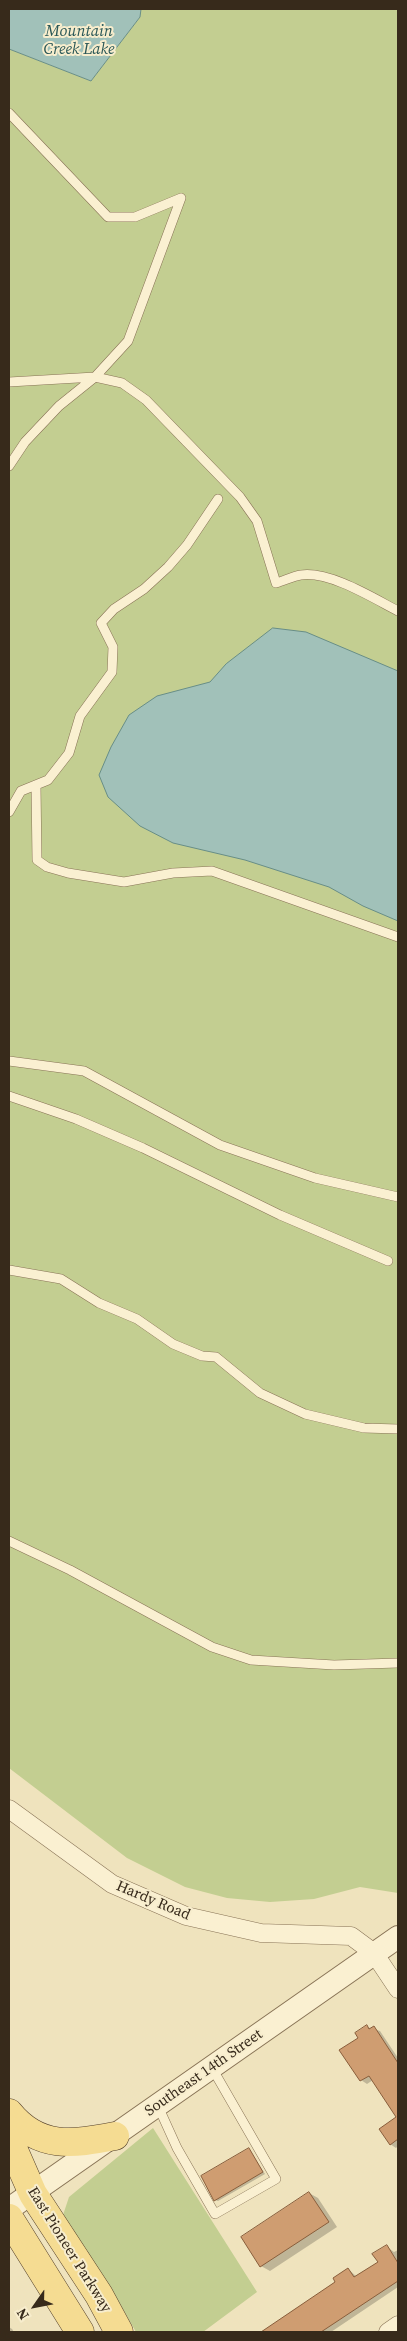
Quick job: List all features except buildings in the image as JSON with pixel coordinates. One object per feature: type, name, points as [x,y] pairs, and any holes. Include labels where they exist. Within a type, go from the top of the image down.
[{"type":"main road","points":[[9,2113],[20,2127],[49,2141],[76,2144],[115,2136]]},
{"type":"main road","name":"East Pioneer Parkway","points":[[9,2139],[33,2194],[99,2295],[119,2332]]},
{"type":"main road","points":[[9,2218],[80,2332]]},
{"type":"street","name":"Hardy Road","points":[[9,1809],[112,1884],[186,1916],[261,1933],[351,1936],[374,1953],[398,1989]]},
{"type":"street","name":"Southeast 14th Street","points":[[9,2209],[398,1937]]},
{"type":"street","points":[[388,2332],[398,2325]]},
{"type":"lane","points":[[9,113],[108,217],[136,217],[182,198],[128,340],[95,377],[60,406],[25,442],[9,466]]},
{"type":"lane","points":[[9,382],[95,377],[122,383],[146,400],[240,497],[257,521],[276,583],[302,574],[327,578],[365,593],[398,611]]},
{"type":"lane","points":[[9,812],[21,791],[48,780],[69,752],[80,716],[112,672],[113,647],[101,623],[114,609],[137,594],[168,567],[188,545],[218,499]]},
{"type":"lane","points":[[36,786],[37,860],[47,867],[68,873],[124,882],[173,873],[212,871],[398,937]]},
{"type":"lane","points":[[9,1062],[84,1071],[220,1145],[314,1178],[398,1197]]},
{"type":"lane","points":[[9,1096],[85,1122],[280,1216],[388,1261]]},
{"type":"lane","points":[[9,1270],[61,1278],[99,1303],[137,1319],[172,1344],[202,1356],[216,1357],[260,1393],[305,1414],[364,1428],[398,1429]]},
{"type":"lane","points":[[9,1541],[70,1570],[212,1647],[250,1660],[334,1665],[398,1663]]},
{"type":"lane","points":[[158,2106],[177,2148],[215,2214],[276,2179],[212,2068]]},
{"type":"green space","points":[[141,9],[398,9],[398,1893],[360,1887],[314,1899],[270,1902],[227,1898],[185,1887],[127,1858],[9,1768],[9,49],[91,81],[140,17]]},
{"type":"green space","points":[[153,2128],[257,2292],[203,2332],[136,2332],[110,2287],[63,2215],[69,2197]]},
{"type":"water","name":"Mountain Creek Lake","points":[[9,9],[141,9],[140,17],[91,81],[9,49]]},
{"type":"water","points":[[273,628],[306,632],[398,671],[398,921],[363,906],[329,887],[245,860],[173,843],[140,826],[108,797],[99,775],[111,747],[129,715],[157,696],[210,682],[226,664]]}]
